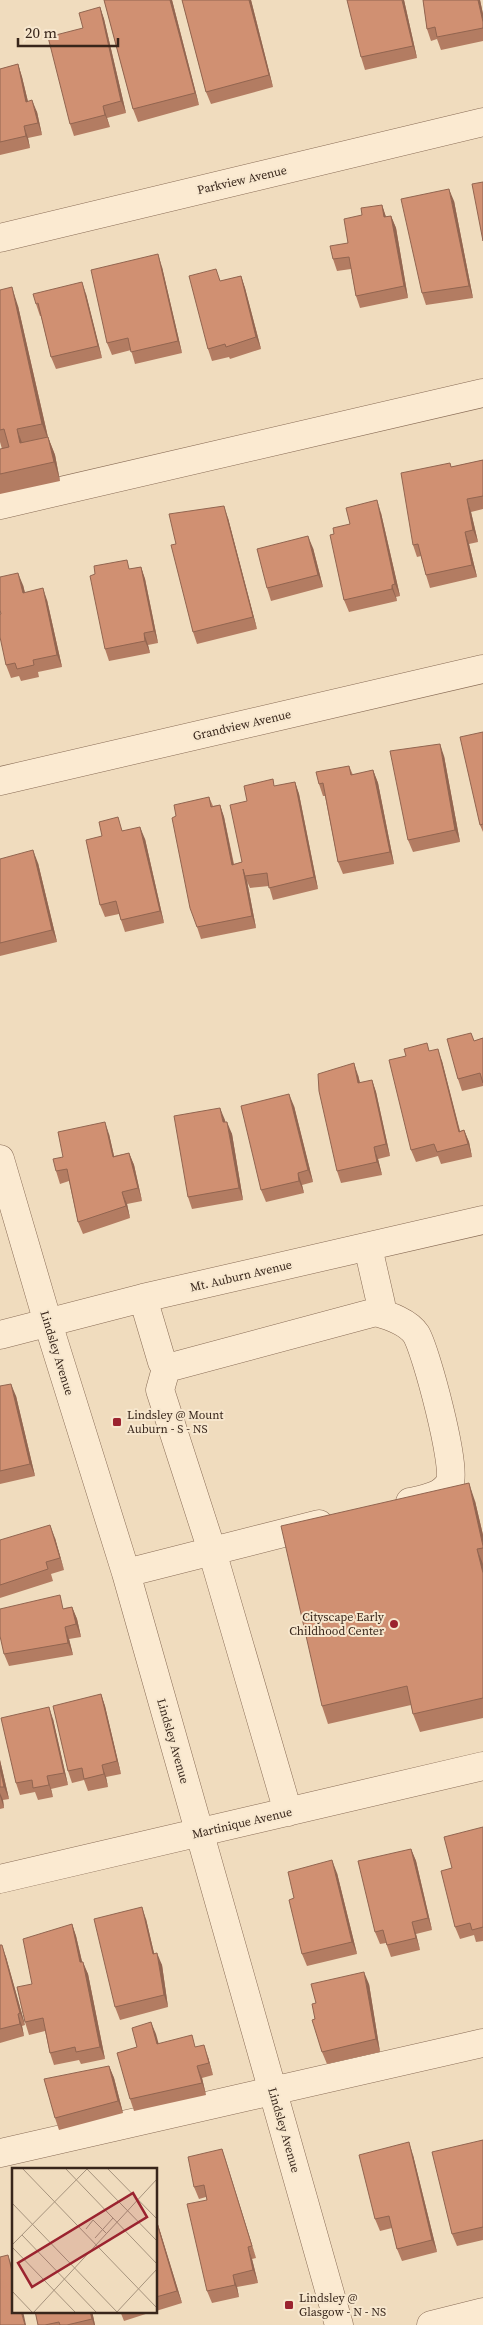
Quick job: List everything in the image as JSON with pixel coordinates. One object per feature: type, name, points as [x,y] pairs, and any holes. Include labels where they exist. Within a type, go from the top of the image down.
[{"type":"street","name":"Parkview Avenue","points":[[0,238],[483,122]]},
{"type":"street","points":[[0,506],[483,393]]},
{"type":"street","name":"Grandview Avenue","points":[[0,781],[483,669]]},
{"type":"street","name":"Lindsley Avenue","points":[[0,1159],[48,1323],[126,1572],[339,2325]]},
{"type":"street","name":"Mt. Auburn Avenue","points":[[0,1335],[143,1298],[483,1220]]},
{"type":"street","points":[[368,1247],[381,1304],[376,1312]]},
{"type":"street","points":[[143,1298],[162,1362],[171,1367],[376,1312],[394,1317],[415,1333],[425,1354],[451,1462],[450,1482],[443,1490],[433,1496],[385,1508]]},
{"type":"street","points":[[166,1365],[160,1390],[212,1550],[288,1812]]},
{"type":"street","points":[[126,1572],[347,1518]]},
{"type":"street","name":"Martinique Avenue","points":[[0,1879],[483,1766]]},
{"type":"street","points":[[0,2153],[272,2090],[309,2084],[483,2042]]},
{"type":"street","points":[[431,2325],[483,2312]]},
{"type":"building","points":[[104,0],[170,0],[195,93],[133,109]]},
{"type":"building","points":[[182,0],[249,0],[269,75],[206,92]]},
{"type":"building","points":[[347,0],[402,0],[413,46],[361,57]]},
{"type":"building","points":[[423,0],[478,0],[483,28],[437,37],[435,27],[427,29]]},
{"type":"building","points":[[100,7],[121,101],[103,106],[105,115],[70,124],[48,37],[83,28],[79,13]]},
{"type":"building","points":[[18,64],[26,102],[32,100],[38,123],[24,126],[26,136],[0,142],[0,69]]},
{"type":"building","points":[[483,182],[483,241],[472,184]]},
{"type":"building","points":[[449,189],[469,286],[422,293],[401,199]]},
{"type":"building","points":[[382,205],[384,217],[391,216],[404,286],[356,296],[349,257],[333,259],[330,246],[348,243],[344,219],[362,215],[361,208]]},
{"type":"building","points":[[158,254],[178,341],[131,352],[128,338],[107,343],[91,270]]},
{"type":"building","points":[[216,269],[220,281],[241,276],[256,337],[226,347],[225,344],[208,349],[189,276]]},
{"type":"building","points":[[82,282],[98,346],[51,357],[38,303],[36,304],[33,294]]},
{"type":"building","points":[[12,287],[42,424],[17,429],[20,443],[48,437],[54,462],[0,474],[0,449],[9,447],[4,429],[0,430],[0,290]]},
{"type":"building","points":[[483,460],[483,496],[467,499],[473,530],[465,532],[472,565],[426,575],[418,544],[413,545],[401,473],[450,463],[451,467]]},
{"type":"building","points":[[377,500],[395,584],[392,585],[392,589],[344,600],[330,535],[334,534],[333,528],[350,524],[346,508]]},
{"type":"building","points":[[224,506],[253,617],[193,632],[171,545],[176,544],[169,514]]},
{"type":"building","points":[[308,536],[318,575],[267,588],[257,549]]},
{"type":"building","points":[[127,560],[129,569],[141,567],[154,631],[144,633],[145,641],[105,649],[90,576],[95,574],[94,566]]},
{"type":"building","points":[[18,573],[23,593],[43,588],[57,655],[33,660],[34,665],[17,669],[15,663],[6,665],[0,637],[0,577]]},
{"type":"building","points":[[483,732],[483,824],[480,825],[460,737]]},
{"type":"building","points":[[440,744],[455,830],[408,840],[390,751]]},
{"type":"building","points":[[349,766],[351,775],[373,770],[390,852],[338,862],[323,783],[319,784],[316,772]]},
{"type":"building","points":[[273,779],[274,786],[295,782],[314,877],[269,888],[267,873],[245,876],[243,869],[252,916],[197,927],[190,908],[172,818],[176,816],[174,805],[209,797],[211,807],[220,805],[232,865],[242,862],[230,805],[247,801],[244,786]]},
{"type":"building","points":[[118,817],[122,831],[140,827],[160,911],[121,920],[116,901],[100,905],[86,840],[102,836],[99,822]]},
{"type":"building","points":[[33,850],[52,930],[0,943],[0,859]]},
{"type":"building","points":[[471,1033],[474,1041],[483,1038],[483,1083],[480,1073],[458,1079],[447,1039]]},
{"type":"building","points":[[427,1043],[429,1051],[438,1049],[459,1132],[464,1130],[468,1144],[437,1152],[434,1144],[411,1150],[389,1060],[406,1056],[404,1049]]},
{"type":"building","points":[[354,1063],[358,1083],[372,1080],[386,1144],[374,1147],[377,1162],[337,1171],[319,1091],[318,1074]]},
{"type":"building","points":[[289,1094],[308,1170],[298,1173],[299,1181],[261,1190],[241,1106]]},
{"type":"building","points":[[220,1108],[223,1122],[227,1122],[239,1188],[188,1197],[174,1116]]},
{"type":"building","points":[[105,1122],[113,1157],[129,1153],[138,1188],[122,1192],[126,1206],[78,1222],[67,1169],[56,1171],[53,1159],[63,1157],[58,1132]]},
{"type":"building","points":[[11,1384],[30,1464],[0,1471],[0,1386]]},
{"type":"building","name":"Cityscape Early Childhood Center","points":[[469,1483],[483,1546],[483,1548],[477,1549],[483,1573],[483,1698],[413,1714],[407,1686],[322,1706],[281,1526]]},
{"type":"building","points":[[50,1525],[60,1558],[46,1562],[48,1569],[0,1585],[0,1540]]},
{"type":"building","points":[[60,1595],[63,1609],[72,1607],[76,1624],[65,1627],[68,1643],[4,1654],[0,1636],[0,1609]]},
{"type":"building","points":[[101,1694],[117,1761],[102,1765],[104,1774],[84,1779],[82,1768],[68,1771],[53,1706]]},
{"type":"building","points":[[49,1707],[64,1773],[47,1776],[49,1785],[33,1788],[32,1780],[16,1783],[1,1718]]},
{"type":"building","points":[[0,1768],[4,1787],[0,1787]]},
{"type":"building","points":[[483,1827],[483,1927],[472,1930],[470,1923],[455,1927],[441,1871],[452,1868],[444,1837]]},
{"type":"building","points":[[411,1849],[428,1918],[412,1922],[416,1938],[387,1945],[383,1930],[375,1932],[358,1861]]},
{"type":"building","points":[[332,1860],[352,1942],[302,1954],[289,1900],[294,1898],[288,1872]]},
{"type":"building","points":[[142,1907],[153,1954],[157,1953],[164,1995],[115,2007],[94,1919]]},
{"type":"building","points":[[72,1924],[80,1962],[83,1962],[100,2047],[76,2052],[75,2047],[50,2053],[43,2018],[25,2022],[17,1987],[32,1984],[23,1939]]},
{"type":"building","points":[[0,1945],[2,1945],[20,2013],[18,2014],[20,2024],[0,2029]]},
{"type":"building","points":[[364,1972],[376,2039],[322,2052],[312,2020],[315,2019],[312,2004],[316,2003],[311,1984]]},
{"type":"building","points":[[151,2022],[157,2044],[192,2035],[195,2047],[204,2045],[209,2063],[197,2066],[202,2083],[130,2099],[117,2053],[137,2047],[132,2028]]},
{"type":"building","points":[[109,2066],[118,2101],[55,2118],[44,2079]]},
{"type":"building","points":[[483,2140],[483,2227],[452,2234],[432,2152]]},
{"type":"building","points":[[409,2142],[432,2240],[397,2249],[389,2216],[375,2219],[359,2155]]},
{"type":"building","points":[[222,2149],[252,2246],[248,2247],[253,2270],[233,2275],[235,2285],[207,2291],[187,2204],[207,2200],[204,2185],[194,2187],[188,2157]]},
{"type":"building","points":[[158,2227],[177,2291],[158,2296]]},
{"type":"building","points":[[8,2255],[12,2271],[12,2312],[21,2312],[25,2325],[0,2325],[0,2257]]},
{"type":"building","points":[[35,2312],[90,2312],[92,2319],[67,2325],[60,2325],[59,2322],[38,2325]]},
{"type":"place","name":"Lindsley @ Mount Auburn - S - NS","points":[[117,1422]]},
{"type":"place","name":"Cityscape Early Childhood Center","points":[[394,1624]]},
{"type":"place","name":"Lindsley @ Glasgow - N - NS","points":[[289,2305]]}]
